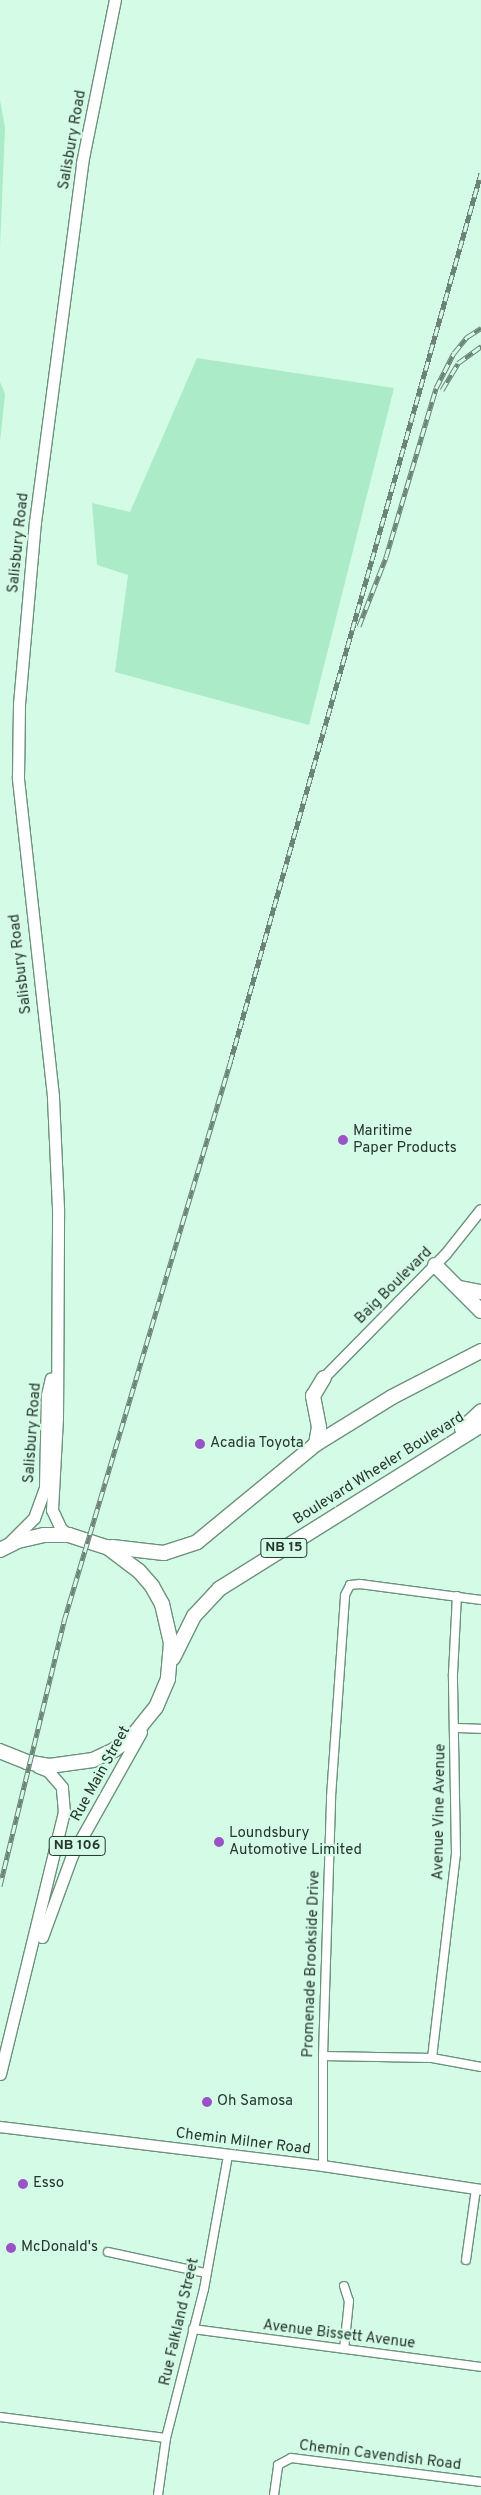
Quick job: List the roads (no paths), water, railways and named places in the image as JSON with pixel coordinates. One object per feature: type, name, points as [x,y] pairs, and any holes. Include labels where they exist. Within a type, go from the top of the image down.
[{"type":"highway","points":[[435,1265],[481,1311]]},
{"type":"highway","points":[[460,1288],[481,1292]]},
{"type":"highway","points":[[0,1549],[18,1541],[44,1536],[69,1536],[107,1547],[164,1553],[189,1546],[316,1444],[385,1400],[481,1351]]},
{"type":"highway","points":[[316,1444],[319,1427],[313,1396],[324,1378]]},
{"type":"highway","points":[[425,1460],[481,1411]]},
{"type":"highway","name":"Boulevard Wheeler Boulevard","points":[[170,1664],[194,1616],[213,1594],[481,1425]]},
{"type":"highway","points":[[0,1751],[27,1762],[64,1765],[93,1760],[132,1737],[148,1720],[163,1694],[170,1664],[171,1643],[162,1604],[140,1570],[107,1547]]},
{"type":"main road","name":"Salisbury Road","points":[[69,1536],[61,1529],[52,1510],[56,1419],[55,1362],[58,1208],[55,1126],[24,858],[18,777],[19,704],[35,522],[82,163],[115,0]]},
{"type":"main road","name":"Salisbury Road","points":[[0,1549],[21,1533],[34,1518],[41,1503],[45,1487],[47,1395],[55,1362]]},
{"type":"main road","name":"Rue Main Street","points":[[25,1981],[72,1855],[148,1720]]},
{"type":"main road","name":"Rue Main Street","points":[[0,2074],[25,1981],[66,1798],[56,1778],[27,1762]]},
{"type":"street","name":"Baig Boulevard","points":[[324,1378],[435,1265],[481,1210]]},
{"type":"street","name":"Promenade Brookside Drive","points":[[322,2166],[323,2056],[331,1797],[345,1595],[350,1585],[457,1596]]},
{"type":"street","points":[[457,1596],[481,1600]]},
{"type":"street","name":"Avenue Vine Avenue","points":[[432,2058],[456,1854],[453,1674],[457,1596]]},
{"type":"street","points":[[455,1728],[481,1729]]},
{"type":"street","points":[[323,2056],[432,2058],[481,2067]]},
{"type":"street","name":"Chemin Milner Road","points":[[0,2127],[322,2166],[479,2189]]},
{"type":"street","name":"Rue Falkland Street","points":[[158,2495],[166,2438],[206,2273],[228,2155]]},
{"type":"street","points":[[466,2260],[479,2189]]},
{"type":"street","points":[[108,2252],[206,2273]]},
{"type":"street","points":[[344,2286],[349,2301],[344,2349]]},
{"type":"street","name":"Avenue Bissett Avenue","points":[[193,2329],[481,2367]]},
{"type":"street","points":[[0,2418],[166,2438]]},
{"type":"street","name":"Chemin Cavendish Road","points":[[274,2495],[278,2465],[290,2458],[481,2482]]},
{"type":"railway","points":[[0,1886],[64,1621],[230,1063],[481,173]]},
{"type":"railway","points":[[359,626],[386,557],[436,388],[454,353],[467,337],[481,328]]},
{"type":"railway","points":[[442,390],[458,363],[481,346]]},
{"type":"place","name":"Maritime Paper Products","points":[[343,1140]]},
{"type":"place","name":"Acadia Toyota","points":[[200,1444]]},
{"type":"place","name":"Loundsbury Automotive Limited","points":[[219,1842]]},
{"type":"place","name":"Oh Samosa","points":[[207,2102]]},
{"type":"place","name":"Esso","points":[[23,2184]]},
{"type":"place","name":"McDonald's","points":[[11,2248]]}]
